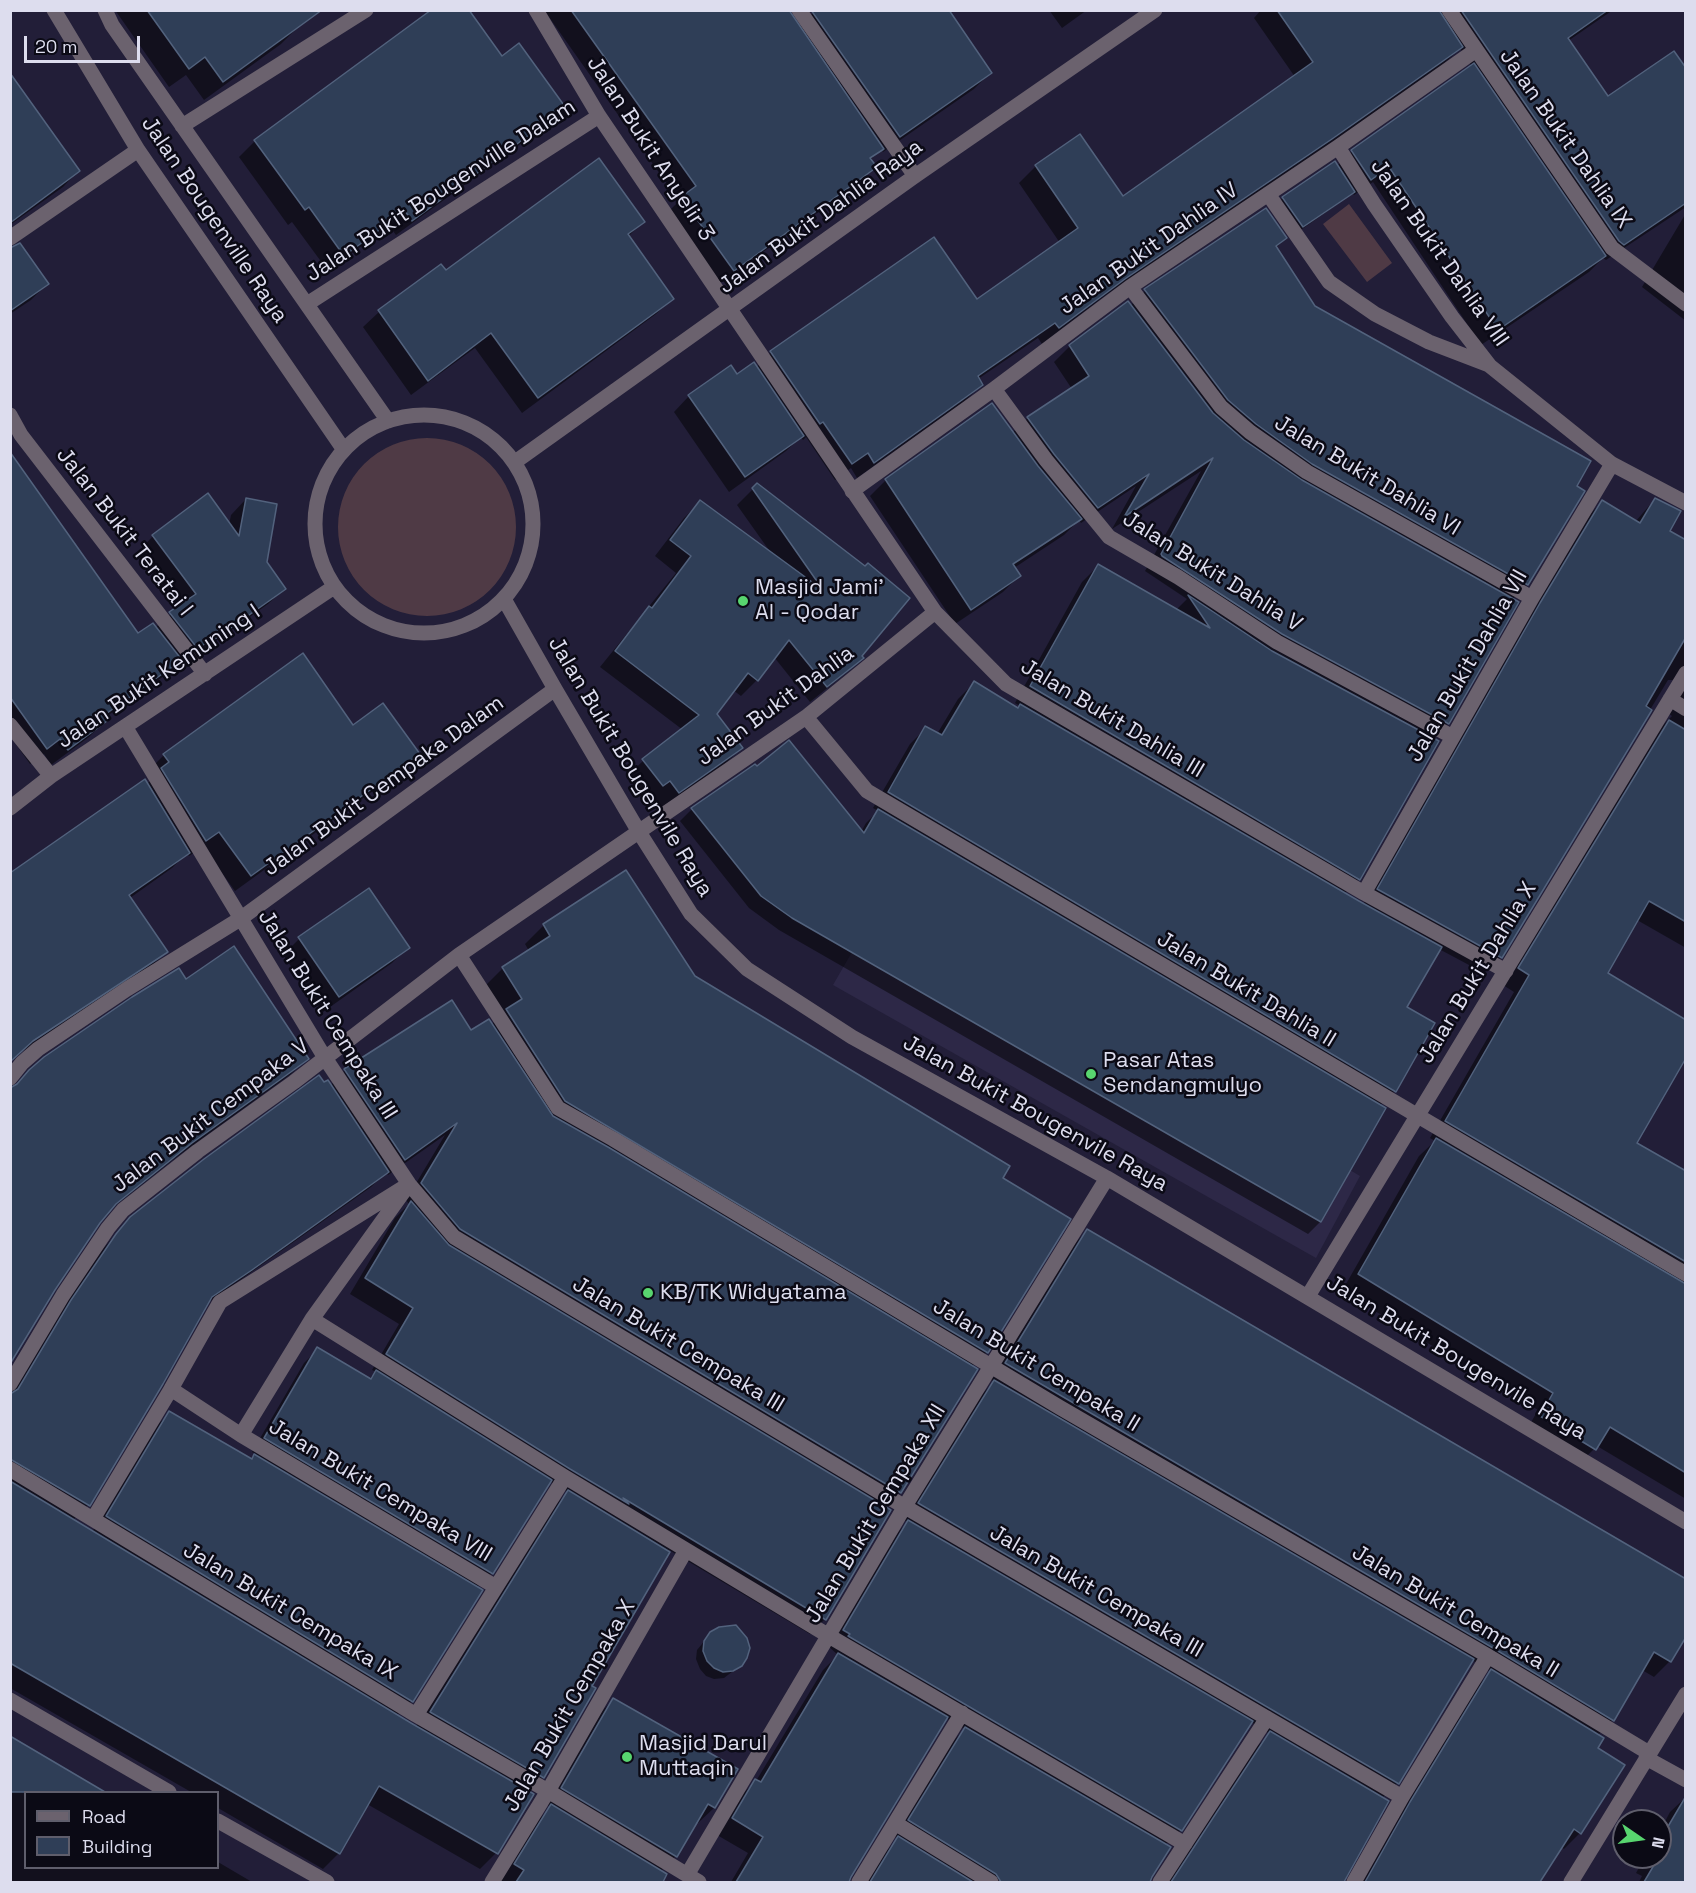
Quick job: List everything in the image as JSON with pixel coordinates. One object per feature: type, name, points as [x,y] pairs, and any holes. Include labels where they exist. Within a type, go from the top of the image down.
[{"type":"street","name":"Jalan Bougenville Raya","points":[[54,10],[138,150],[344,450]]},
{"type":"street","name":"Jalan Bougenville Raya","points":[[105,10],[112,25],[388,421]]},
{"type":"street","name":"Jalan Bukit Anyelir 3","points":[[536,10],[599,116],[729,310]]},
{"type":"street","points":[[798,10],[915,176]]},
{"type":"street","name":"Jalan Bukit Dahlia Raya","points":[[514,462],[915,176],[1155,10]]},
{"type":"street","name":"Jalan Bukit Dahlia IX","points":[[1449,10],[1612,248],[1686,304]]},
{"type":"street","points":[[182,126],[364,11]]},
{"type":"street","name":"Jalan Bukit Dahlia IV","points":[[852,491],[1130,287],[1338,147],[1476,50]]},
{"type":"street","name":"Jalan Bukit Bougenville Dalam","points":[[307,304],[599,116]]},
{"type":"street","name":"Jalan Bukit Dahlia VIII","points":[[1338,147],[1445,308],[1490,366],[1612,464],[1686,503]]},
{"type":"street","points":[[10,238],[138,150]]},
{"type":"street","points":[[1268,194],[1329,282],[1384,319],[1429,342],[1490,366]]},
{"type":"street","name":"Jalan Bukit Dahlia VI","points":[[1130,287],[1221,407],[1250,432],[1307,471],[1532,598]]},
{"type":"street","name":"Jalan Bukit Dahlia III","points":[[729,310],[935,612],[1006,684],[1364,893],[1506,971]]},
{"type":"street","name":"Jalan Bukit Dahlia V","points":[[994,389],[1046,460],[1109,537],[1178,577],[1277,642],[1453,737]]},
{"type":"street","points":[[432,414],[456,419],[478,429],[499,443],[514,462],[526,483],[532,508],[534,532],[529,556],[519,579],[504,599],[486,615],[464,627],[440,633],[416,635],[392,630],[370,620],[350,606],[334,587],[322,566],[315,541],[315,517],[319,492],[325,477],[344,450],[362,434],[388,421],[407,416],[432,414]]},
{"type":"street","name":"Jalan Bukit Teratai I","points":[[10,415],[21,435],[205,674]]},
{"type":"street","name":"Jalan Bukit Dahlia VII","points":[[1364,893],[1532,598],[1612,464]]},
{"type":"street","name":"Jalan Bukit Kemuning I","points":[[10,808],[51,776],[334,587]]},
{"type":"street","name":"Jalan Bukit Bougenvile Raya","points":[[504,599],[639,832],[691,914],[747,969],[852,1037],[1107,1178],[1686,1522]]},
{"type":"street","name":"Jalan Bukit Dahlia","points":[[639,832],[806,717],[935,612]]},
{"type":"street","name":"Jalan Bukit Dahlia X","points":[[1308,1296],[1686,673]]},
{"type":"street","name":"Jalan Bukit Cempaka Dalam","points":[[10,1078],[38,1049],[127,989],[240,919],[555,689]]},
{"type":"street","points":[[1670,699],[1686,709]]},
{"type":"street","name":"Jalan Bukit Dahlia II","points":[[806,717],[867,791],[1416,1117],[1686,1274]]},
{"type":"street","points":[[10,725],[51,776]]},
{"type":"street","name":"Jalan Bukit Cempaka III","points":[[126,728],[325,1058],[409,1184],[454,1237],[905,1506],[1402,1797]]},
{"type":"street","name":"Jalan Bukit Cempaka V","points":[[10,1384],[63,1295],[108,1228],[123,1210],[459,955],[639,832]]},
{"type":"street","name":"Jalan Bukit Cempaka II","points":[[459,955],[558,1108],[614,1139],[992,1367],[1488,1656],[1686,1780]]},
{"type":"street","name":"Jalan Bukit Cempaka XII","points":[[693,1879],[829,1636],[905,1506],[1107,1178]]},
{"type":"street","points":[[241,1435],[312,1319],[409,1184]]},
{"type":"street","points":[[93,1519],[220,1302],[409,1184]]},
{"type":"street","points":[[312,1319],[565,1477],[829,1636],[1185,1844]]},
{"type":"street","name":"Jalan Bukit Cempaka VIII","points":[[171,1389],[241,1435],[496,1587]]},
{"type":"street","name":"Jalan Bukit Cempaka IX","points":[[10,1469],[416,1715],[548,1791],[693,1879]]},
{"type":"street","points":[[416,1715],[565,1477]]},
{"type":"street","name":"Jalan Bukit Cempaka X","points":[[492,1882],[548,1791],[686,1550]]},
{"type":"street","points":[[1354,1882],[1402,1797],[1488,1656]]},
{"type":"street","points":[[1571,1882],[1686,1694]]},
{"type":"street","points":[[10,1700],[167,1791]]},
{"type":"street","points":[[859,1882],[962,1713]]},
{"type":"street","points":[[1160,1882],[1267,1718]]},
{"type":"street","points":[[219,1822],[327,1882]]},
{"type":"street","points":[[895,1823],[991,1882]]},
{"type":"shaded area","points":[[1349,204],[1392,263],[1367,282],[1323,224]]},
{"type":"shaded area","points":[[427,438],[444,439],[461,445],[477,453],[490,464],[501,477],[509,493],[515,510],[515,544],[509,561],[501,577],[490,590],[477,601],[461,609],[444,615],[427,616],[410,615],[393,609],[377,601],[364,590],[353,577],[345,561],[339,544],[338,527],[339,510],[345,493],[353,477],[364,464],[377,453],[393,445],[410,439]]},
{"type":"shaded area","points":[[792,918],[1265,1120],[1360,1176],[1316,1258],[833,985],[852,952]]},
{"type":"building","points":[[147,10],[322,10],[223,82],[205,57],[189,69]]},
{"type":"building","points":[[431,10],[469,10],[502,56],[519,43],[566,108],[412,221],[405,211],[344,256],[309,207],[305,210],[254,140]]},
{"type":"building","points":[[571,10],[789,10],[884,149],[870,158],[877,167],[734,271],[681,197],[696,186]]},
{"type":"building","points":[[811,10],[949,10],[992,73],[900,137]]},
{"type":"building","points":[[1277,10],[1439,10],[1463,47],[1125,279],[1059,328],[1055,323],[978,376],[983,385],[874,463],[868,453],[852,464],[823,422],[820,424],[770,351],[934,237],[977,299],[1078,228],[1035,165],[1080,134],[1123,196],[1313,62]]},
{"type":"building","points":[[1461,10],[1608,10],[1568,38],[1608,96],[1674,51],[1686,68],[1686,203],[1624,245],[1619,241]]},
{"type":"building","points":[[1474,63],[1606,256],[1498,330],[1389,167],[1371,180],[1351,150]]},
{"type":"building","points":[[10,73],[80,171],[10,223]]},
{"type":"building","points":[[599,158],[645,222],[628,234],[674,299],[538,398],[491,333],[428,381],[378,310],[441,264],[446,270]]},
{"type":"building","points":[[1335,161],[1355,192],[1303,227],[1282,197]]},
{"type":"building","points":[[1266,208],[1287,238],[1276,246],[1315,306],[1591,461],[1577,486],[1585,491],[1528,585],[1312,464],[1256,424],[1228,400],[1144,289]]},
{"type":"building","points":[[20,243],[49,284],[10,311],[10,248]]},
{"type":"building","points":[[1128,301],[1213,413],[1244,440],[1302,480],[1519,602],[1449,724],[1282,634],[1162,556],[1161,554],[1213,458],[1124,517],[1149,474],[1098,508],[1054,454],[1027,417],[1089,376],[1069,345]]},
{"type":"building","points":[[754,362],[804,436],[745,477],[688,395],[731,365],[737,374]]},
{"type":"building","points":[[992,403],[1038,466],[1082,519],[1013,564],[1021,576],[971,610],[885,479]]},
{"type":"building","points":[[10,452],[138,633],[153,623],[182,660],[103,716],[107,721],[68,750],[60,739],[47,749],[10,697]]},
{"type":"building","name":"Masjid Jami' Al - Qodar","points":[[757,483],[865,566],[868,563],[910,598],[862,656],[864,658],[827,687],[789,640],[758,681],[748,673],[717,714],[743,748],[679,793],[670,781],[663,786],[642,759],[699,715],[615,651],[649,606],[652,608],[691,556],[670,540],[700,500],[823,590],[752,488]]},
{"type":"building","points":[[208,493],[239,536],[246,498],[277,504],[267,562],[286,589],[198,649],[169,612],[196,594],[152,535]]},
{"type":"building","points":[[1655,498],[1681,511],[1670,531],[1686,540],[1686,637],[1646,706],[1652,710],[1502,958],[1377,889],[1540,603],[1602,500],[1640,523]]},
{"type":"building","points":[[1098,564],[1210,628],[1188,595],[1272,651],[1439,741],[1360,880],[1030,686]]},
{"type":"building","points":[[303,653],[353,725],[383,703],[420,754],[251,876],[219,832],[206,841],[161,768],[169,762],[163,754]]},
{"type":"building","points":[[974,681],[1018,708],[1020,704],[1442,947],[1407,1007],[1435,1023],[1396,1092],[888,792],[925,726],[942,735]]},
{"type":"building","points":[[1669,720],[1686,730],[1686,922],[1649,901],[1608,973],[1686,1020],[1686,1058],[1637,1143],[1686,1171],[1686,1262],[1445,1121],[1529,975],[1518,968]]},
{"type":"building","points":[[789,740],[864,833],[878,809],[1386,1108],[1321,1222],[792,918],[761,896],[691,808],[755,764],[757,766]]},
{"type":"building","points":[[145,779],[190,853],[129,895],[168,952],[33,1041],[10,1062],[10,873]]},
{"type":"building","points":[[626,870],[695,976],[1010,1166],[1003,1178],[1071,1219],[988,1353],[565,1101],[506,1009],[522,999],[502,967],[550,936],[543,924]]},
{"type":"building","points":[[369,888],[410,948],[339,997],[298,937]]},
{"type":"building","points":[[234,946],[309,1059],[192,1143],[116,1204],[100,1223],[55,1290],[10,1364],[10,1088],[44,1057],[132,997],[179,968],[186,979]]},
{"type":"building","points":[[452,1000],[471,1030],[489,1019],[553,1116],[978,1369],[901,1493],[460,1229],[421,1183],[457,1123],[405,1160],[344,1069]]},
{"type":"building","points":[[319,1075],[324,1082],[328,1080],[389,1172],[212,1297],[90,1506],[10,1459],[10,1394],[18,1389],[71,1300],[116,1234],[130,1217],[204,1159]]},
{"type":"building","points":[[1436,1138],[1686,1284],[1686,1473],[1610,1427],[1596,1450],[1540,1416],[1553,1393],[1358,1274]]},
{"type":"building","points":[[411,1201],[449,1245],[891,1510],[826,1620],[623,1498],[629,1504],[570,1469],[386,1354],[413,1308],[365,1278]]},
{"type":"building","points":[[1087,1229],[1686,1579],[1686,1637],[1671,1662],[1654,1652],[1614,1721],[1005,1363]]},
{"type":"building","points":[[317,1347],[371,1379],[376,1370],[552,1480],[493,1574],[264,1438]]},
{"type":"building","points":[[994,1380],[1474,1659],[1399,1784],[918,1503]]},
{"type":"building","points":[[169,1411],[252,1459],[254,1454],[483,1590],[413,1702],[106,1516]]},
{"type":"building","points":[[10,1481],[411,1723],[534,1794],[498,1854],[379,1786],[340,1854],[10,1663]]},
{"type":"building","points":[[568,1490],[670,1552],[592,1686],[596,1688],[544,1778],[430,1712]]},
{"type":"building","points":[[908,1520],[1253,1721],[1182,1831],[848,1636],[850,1634],[843,1630]]},
{"type":"building","points":[[736,1625],[747,1638],[750,1648],[742,1666],[733,1671],[723,1672],[714,1668],[707,1661],[703,1651],[704,1641],[710,1632],[719,1627]]},
{"type":"building","points":[[838,1653],[948,1717],[849,1882],[736,1882],[763,1837],[732,1818],[755,1779],[761,1782]]},
{"type":"building","points":[[1491,1669],[1604,1738],[1598,1748],[1625,1765],[1581,1834],[1574,1829],[1540,1882],[1365,1882],[1410,1802]]},
{"type":"building","points":[[613,1698],[738,1769],[715,1808],[708,1804],[677,1857],[561,1788]]},
{"type":"building","points":[[965,1727],[1171,1847],[1150,1882],[1001,1882],[996,1874],[908,1820]]},
{"type":"building","points":[[1270,1731],[1389,1801],[1344,1882],[1171,1882]]},
{"type":"building","points":[[10,1736],[103,1791],[24,1791],[10,1792]]},
{"type":"building","points":[[1686,1796],[1686,1882],[1644,1882],[1652,1869],[1672,1869],[1672,1820]]},
{"type":"building","points":[[551,1804],[667,1874],[663,1882],[516,1882],[524,1870],[514,1864]]},
{"type":"building","points":[[898,1836],[973,1882],[870,1882]]},
{"type":"place","name":"Masjid Jami' Al - Qodar","points":[[743,601]]},
{"type":"place","name":"Pasar Atas Sendangmulyo","points":[[1091,1074]]},
{"type":"place","name":"KB/TK Widyatama","points":[[648,1293]]},
{"type":"place","name":"Masjid Darul Muttaqin","points":[[627,1757]]}]
